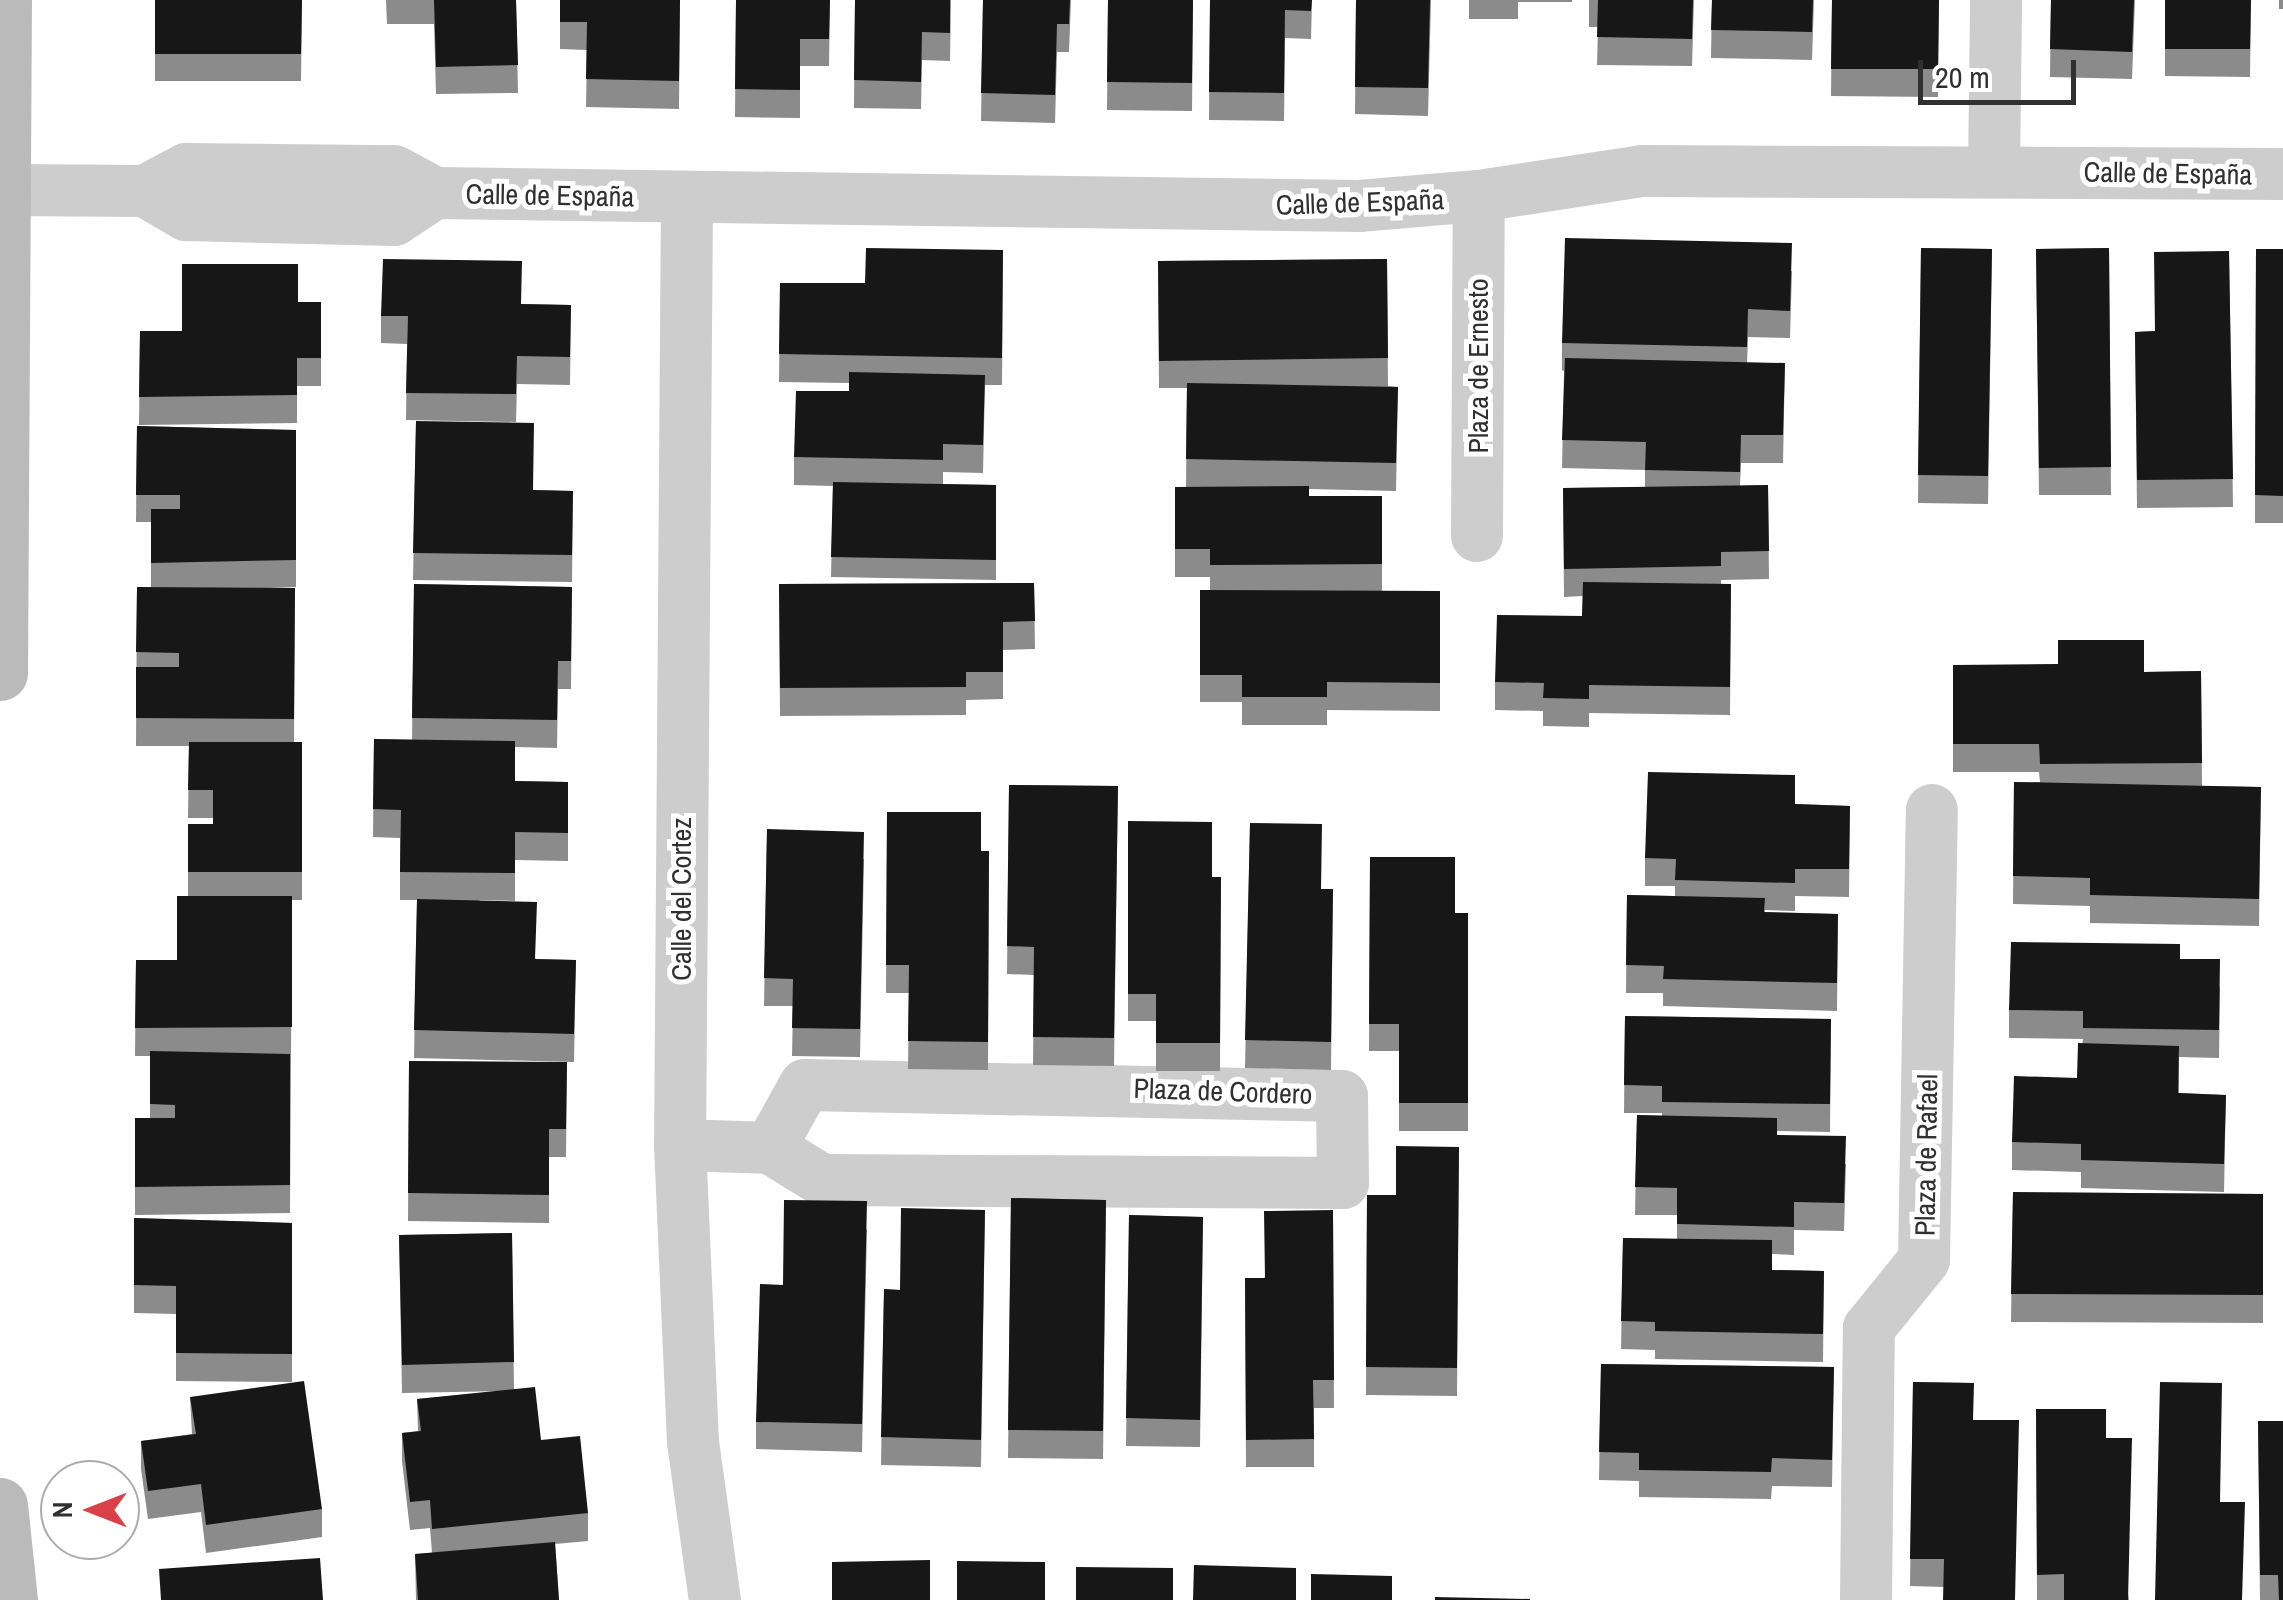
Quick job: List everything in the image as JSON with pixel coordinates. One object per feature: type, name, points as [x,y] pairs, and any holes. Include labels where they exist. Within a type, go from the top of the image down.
[{"type":"main road","points":[[0,672],[4,0]]},
{"type":"main road","points":[[0,1505],[10,1600]]},
{"type":"street","points":[[1994,172],[1996,0]]},
{"type":"street","name":"Calle de España","points":[[2,190],[145,191],[186,169],[375,170],[394,171],[435,194],[1359,206],[1480,196],[1643,171],[2283,174]]},
{"type":"street","name":"Plaza de Ernesto","points":[[1477,536],[1480,196]]},
{"type":"street","name":"Calle del Cortez","points":[[687,197],[680,1146],[693,1442],[715,1600]]},
{"type":"street","name":"Plaza de Rafael","points":[[1866,1600],[1869,1328],[1924,1260],[1932,810]]},
{"type":"street","name":"Plaza de Cordero","points":[[804,1085],[1342,1096],[1343,1183],[822,1180],[770,1148],[804,1085]]},
{"type":"street","points":[[680,1146],[770,1148]]},
{"type":"building","points":[[155,0],[302,0],[301,54],[155,54]]},
{"type":"building","points":[[434,0],[516,0],[518,65],[436,67]]},
{"type":"building","points":[[560,0],[680,0],[679,81],[586,79],[587,22],[560,22]]},
{"type":"building","points":[[736,0],[830,0],[829,39],[800,39],[800,90],[735,89]]},
{"type":"building","points":[[855,0],[950,0],[950,33],[922,32],[921,82],[854,80]]},
{"type":"building","points":[[983,0],[1070,0],[1069,24],[1057,24],[1055,95],[981,93]]},
{"type":"building","points":[[1108,0],[1193,0],[1192,83],[1107,82]]},
{"type":"building","points":[[1210,0],[1312,0],[1311,11],[1285,10],[1284,93],[1209,92]]},
{"type":"building","points":[[1356,0],[1430,0],[1428,88],[1355,87]]},
{"type":"building","points":[[1598,0],[1693,0],[1692,39],[1597,37]]},
{"type":"building","points":[[1712,0],[1813,0],[1812,32],[1711,30]]},
{"type":"building","points":[[1832,0],[1939,0],[1938,69],[1831,69]]},
{"type":"building","points":[[2051,0],[2134,0],[2132,52],[2050,49]]},
{"type":"building","points":[[2165,0],[2251,0],[2250,49],[2165,49]]},
{"type":"building","points":[[1565,238],[1792,243],[1790,311],[1748,309],[1747,347],[1562,343]]},
{"type":"building","points":[[866,248],[1003,250],[1002,358],[779,354],[780,283],[865,283]]},
{"type":"building","points":[[1921,248],[1992,249],[1988,476],[1918,475]]},
{"type":"building","points":[[2109,248],[2111,467],[2039,468],[2036,249]]},
{"type":"building","points":[[2256,249],[2283,249],[2283,496],[2255,495]]},
{"type":"building","points":[[2229,251],[2233,479],[2137,480],[2135,332],[2155,331],[2154,252]]},
{"type":"building","points":[[383,259],[522,261],[521,304],[571,305],[570,357],[517,356],[516,394],[406,393],[408,316],[381,316]]},
{"type":"building","points":[[1387,259],[1388,358],[1159,361],[1158,261]]},
{"type":"building","points":[[182,264],[298,264],[298,302],[321,302],[321,358],[297,358],[297,395],[139,397],[140,331],[182,331]]},
{"type":"building","points":[[1565,358],[1785,363],[1783,435],[1741,435],[1740,472],[1645,470],[1646,442],[1562,440]]},
{"type":"building","points":[[849,372],[985,375],[983,445],[943,444],[943,460],[794,457],[796,391],[849,391]]},
{"type":"building","points":[[1187,383],[1398,387],[1396,463],[1186,459]]},
{"type":"building","points":[[416,421],[534,423],[533,490],[573,491],[572,555],[413,553]]},
{"type":"building","points":[[137,426],[296,430],[296,560],[151,563],[151,509],[180,509],[180,495],[136,495]]},
{"type":"building","points":[[833,482],[996,485],[996,560],[831,557]]},
{"type":"building","points":[[1768,485],[1769,551],[1721,552],[1721,566],[1564,569],[1563,488]]},
{"type":"building","points":[[1309,486],[1309,496],[1382,496],[1382,564],[1210,565],[1210,549],[1175,549],[1175,487]]},
{"type":"building","points":[[1583,582],[1731,584],[1730,687],[1589,685],[1589,699],[1543,698],[1544,683],[1495,682],[1497,615],[1582,616]]},
{"type":"building","points":[[1034,583],[1035,621],[1003,622],[1003,672],[966,672],[966,687],[780,688],[779,584]]},
{"type":"building","points":[[414,584],[572,587],[571,661],[558,661],[557,720],[412,718]]},
{"type":"building","points":[[137,587],[295,588],[294,719],[136,718],[136,667],[179,667],[179,653],[136,652]]},
{"type":"building","points":[[1200,590],[1440,591],[1440,683],[1327,682],[1327,697],[1242,697],[1242,675],[1200,675]]},
{"type":"building","points":[[2058,640],[2144,640],[2144,672],[2201,671],[2202,763],[2040,764],[2039,744],[1953,744],[1953,665],[2058,664]]},
{"type":"building","points":[[374,739],[515,741],[515,781],[568,782],[568,833],[515,832],[515,873],[400,872],[401,810],[373,809]]},
{"type":"building","points":[[189,742],[302,742],[302,872],[188,872],[188,824],[213,824],[213,790],[188,790]]},
{"type":"building","points":[[1648,772],[1795,775],[1795,804],[1850,806],[1849,869],[1795,869],[1795,883],[1675,880],[1676,859],[1645,858]]},
{"type":"building","points":[[2014,782],[2261,787],[2259,899],[2090,895],[2090,878],[2013,876]]},
{"type":"building","points":[[1009,785],[1118,786],[1114,1038],[1033,1037],[1034,947],[1007,946]]},
{"type":"building","points":[[887,812],[981,812],[981,851],[989,851],[988,1042],[908,1041],[909,965],[886,965]]},
{"type":"building","points":[[1128,821],[1212,822],[1212,877],[1221,877],[1220,1043],[1156,1043],[1156,994],[1128,994]]},
{"type":"building","points":[[1250,823],[1322,824],[1321,889],[1333,889],[1331,1042],[1245,1040]]},
{"type":"building","points":[[767,829],[864,832],[860,1029],[792,1028],[793,979],[764,978]]},
{"type":"building","points":[[1370,857],[1455,857],[1455,913],[1468,913],[1468,1103],[1399,1103],[1399,1024],[1369,1024]]},
{"type":"building","points":[[1627,895],[1765,898],[1764,912],[1838,914],[1837,983],[1663,979],[1664,966],[1626,965]]},
{"type":"building","points":[[177,896],[292,896],[292,1027],[135,1028],[136,960],[177,960]]},
{"type":"building","points":[[417,899],[537,902],[535,959],[576,960],[574,1034],[414,1030]]},
{"type":"building","points":[[2011,942],[2180,944],[2180,959],[2220,959],[2219,1030],[2083,1028],[2083,1011],[2009,1010]]},
{"type":"building","points":[[1625,1016],[1831,1019],[1830,1104],[1662,1102],[1662,1086],[1624,1085]]},
{"type":"building","points":[[2078,1043],[2179,1046],[2178,1093],[2226,1095],[2224,1164],[2081,1160],[2081,1144],[2012,1142],[2014,1076],[2077,1078]]},
{"type":"building","points":[[150,1051],[290,1054],[290,1185],[135,1187],[135,1118],[175,1118],[175,1105],[150,1104]]},
{"type":"building","points":[[409,1061],[567,1062],[566,1129],[549,1129],[549,1195],[408,1193]]},
{"type":"building","points":[[1637,1115],[1777,1118],[1777,1135],[1846,1136],[1844,1203],[1794,1202],[1794,1227],[1677,1224],[1677,1188],[1635,1187]]},
{"type":"building","points":[[1396,1146],[1459,1147],[1457,1368],[1366,1367],[1367,1195],[1396,1195]]},
{"type":"building","points":[[2013,1192],[2263,1194],[2263,1295],[2011,1294]]},
{"type":"building","points":[[1011,1198],[1106,1200],[1103,1431],[1008,1430]]},
{"type":"building","points":[[784,1200],[867,1201],[862,1424],[756,1422],[760,1284],[783,1285]]},
{"type":"building","points":[[901,1208],[985,1210],[981,1440],[881,1437],[884,1289],[900,1290]]},
{"type":"building","points":[[1333,1210],[1334,1380],[1313,1380],[1314,1439],[1246,1440],[1245,1278],[1265,1278],[1264,1211]]},
{"type":"building","points":[[1129,1215],[1203,1217],[1200,1420],[1126,1418]]},
{"type":"building","points":[[134,1218],[292,1223],[292,1354],[176,1353],[176,1286],[134,1285]]},
{"type":"building","points":[[512,1233],[514,1362],[402,1365],[399,1235]]},
{"type":"building","points":[[1623,1238],[1772,1240],[1772,1270],[1824,1271],[1823,1334],[1655,1331],[1655,1322],[1621,1321]]},
{"type":"building","points":[[1601,1364],[1834,1367],[1832,1460],[1772,1458],[1771,1472],[1639,1470],[1639,1453],[1599,1452]]},
{"type":"building","points":[[304,1381],[322,1509],[206,1525],[201,1484],[148,1491],[141,1441],[196,1434],[190,1397]]},
{"type":"building","points":[[1913,1382],[1974,1383],[1973,1420],[2019,1420],[2015,1600],[1943,1600],[1944,1559],[1910,1559]]},
{"type":"building","points":[[2160,1382],[2222,1383],[2220,1502],[2245,1502],[2242,1600],[2155,1600]]},
{"type":"building","points":[[535,1387],[541,1440],[580,1436],[588,1513],[432,1529],[430,1500],[410,1502],[402,1433],[421,1431],[417,1399]]},
{"type":"building","points":[[2036,1409],[2106,1409],[2106,1438],[2132,1438],[2128,1600],[2064,1600],[2064,1574],[2037,1575]]},
{"type":"building","points":[[2258,1421],[2283,1421],[2283,1600],[2279,1600],[2278,1575],[2260,1575]]},
{"type":"building","points":[[555,1542],[559,1600],[418,1600],[415,1554]]},
{"type":"building","points":[[320,1558],[323,1600],[161,1600],[159,1569]]},
{"type":"building","points":[[930,1560],[930,1600],[832,1600],[832,1562]]},
{"type":"building","points":[[957,1561],[1045,1562],[1045,1600],[957,1600]]},
{"type":"building","points":[[1194,1565],[1296,1568],[1296,1600],[1193,1600]]},
{"type":"building","points":[[1076,1567],[1173,1568],[1173,1600],[1076,1600]]},
{"type":"building","points":[[1311,1574],[1392,1576],[1392,1600],[1311,1600]]},
{"type":"building","points":[[1530,1599],[1530,1600],[1435,1600]]}]
